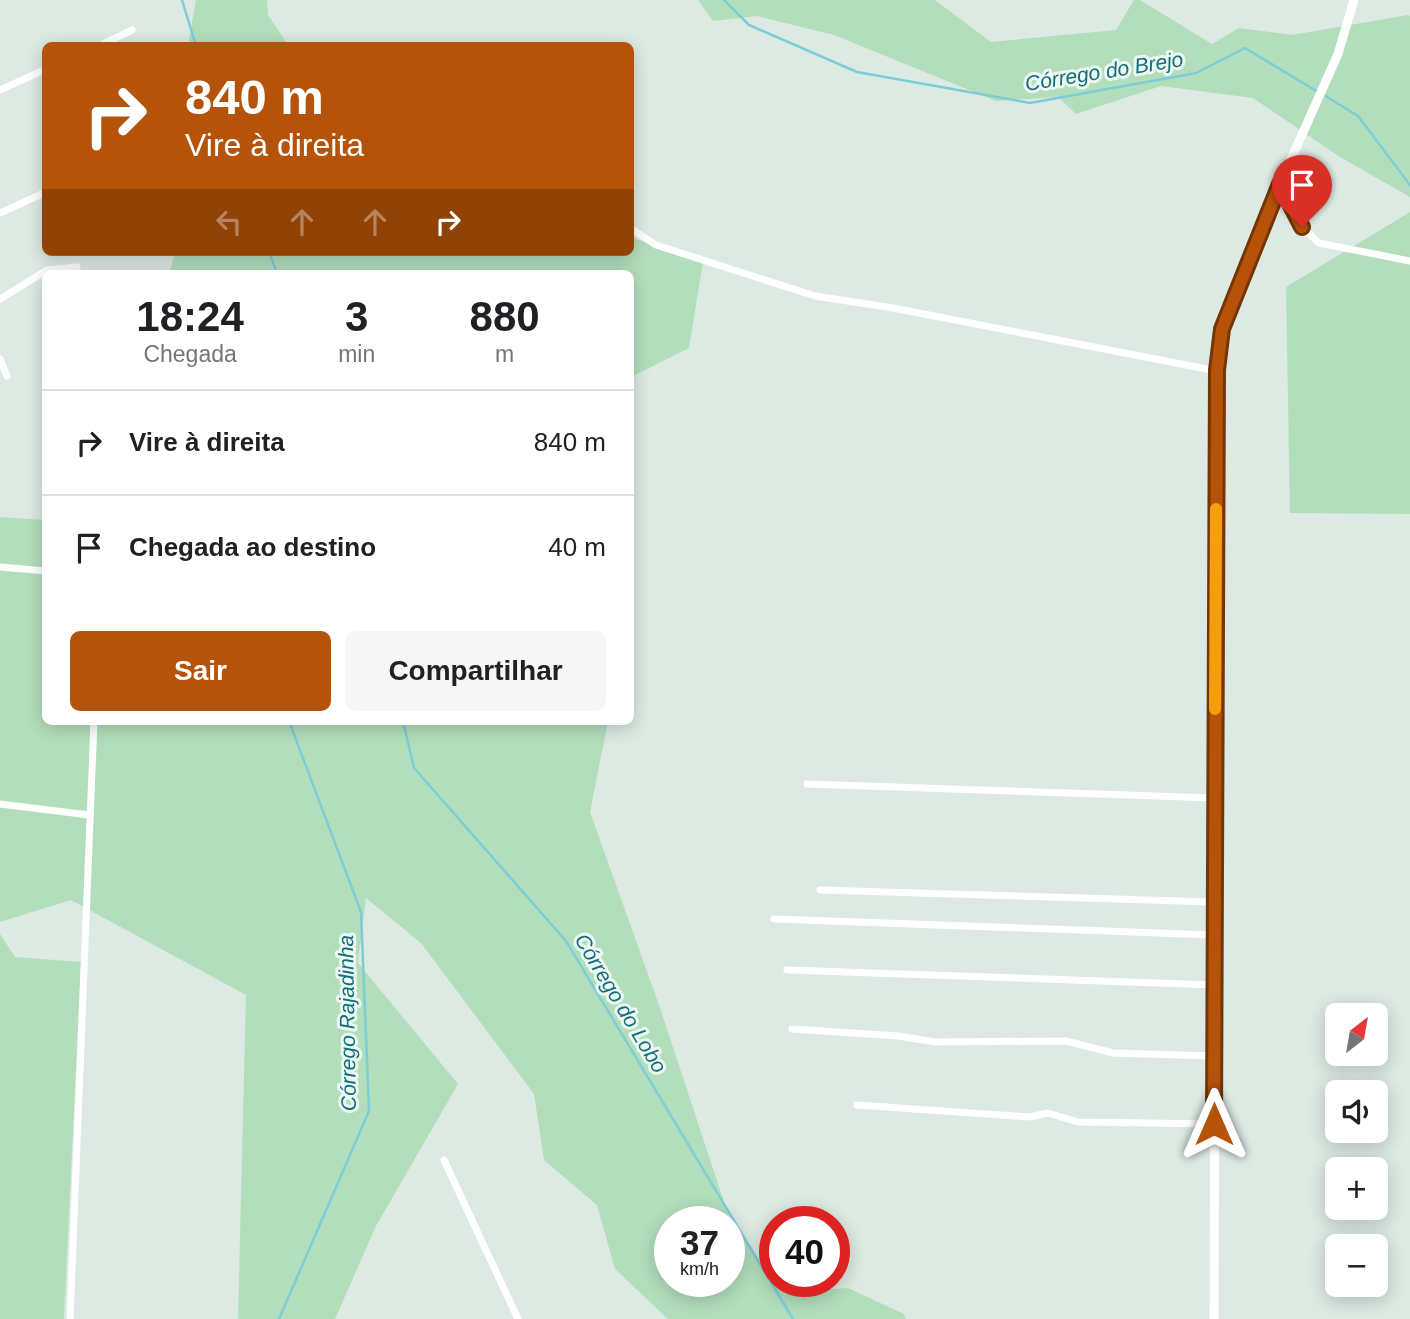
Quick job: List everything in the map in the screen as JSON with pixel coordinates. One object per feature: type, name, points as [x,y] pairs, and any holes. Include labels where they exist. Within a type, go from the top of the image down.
[{"type":"street","points":[[1214,1319],[1217,370],[1222,329],[1280,184],[1338,54],[1354,0]]},
{"type":"street","points":[[107,42],[132,30]]},
{"type":"street","points":[[0,90],[42,71]]},
{"type":"street","points":[[1280,184],[1302,227],[1319,243],[1410,261]]},
{"type":"street","points":[[0,213],[42,194]]},
{"type":"street","points":[[634,231],[656,245],[815,296],[893,308],[1217,370]]},
{"type":"street","points":[[47,270],[76,267]]},
{"type":"street","points":[[0,299],[42,273]]},
{"type":"street","points":[[0,359],[7,376]]},
{"type":"street","points":[[0,567],[42,571]]},
{"type":"street","points":[[70,1319],[94,725]]},
{"type":"street","points":[[807,785],[1214,798]]},
{"type":"street","points":[[0,804],[89,815]]},
{"type":"street","points":[[820,890],[1214,902]]},
{"type":"street","points":[[774,919],[1214,935]]},
{"type":"street","points":[[787,970],[1214,985]]},
{"type":"street","points":[[792,1029],[898,1036],[935,1042],[1066,1041],[1112,1053],[1214,1056]]},
{"type":"street","points":[[857,1105],[1030,1117],[1048,1113],[1078,1122],[1214,1124]]},
{"type":"street","points":[[444,1160],[518,1319]]},
{"type":"green space","points":[[196,0],[267,0],[268,15],[286,42],[189,42]]},
{"type":"green space","points":[[698,0],[935,0],[991,42],[1116,30],[1134,0],[1140,0],[1212,44],[1239,28],[1292,35],[1408,15],[1410,197],[1340,157],[1253,98],[1161,86],[1076,114],[1058,97],[996,101],[834,35],[757,16],[713,21]]},
{"type":"green space","points":[[1410,212],[1410,514],[1290,513],[1286,287]]},
{"type":"green space","points":[[634,238],[703,262],[689,348],[635,375],[634,378],[634,270],[170,270],[174,256],[634,256]]},
{"type":"green space","points":[[0,517],[42,520],[42,725],[607,725],[590,812],[659,1005],[725,1206],[654,1206],[654,1297],[745,1297],[745,1240],[759,1259],[759,1297],[850,1297],[850,1289],[904,1314],[906,1319],[668,1319],[615,1269],[597,1205],[544,1160],[534,1094],[421,943],[366,898],[358,963],[458,1084],[376,1226],[335,1319],[238,1319],[246,995],[71,900],[0,922]]},
{"type":"green space","points":[[0,934],[15,957],[81,962],[64,1319],[0,1319]]},
{"type":"waterway","name":"Córrego Rajadinha","points":[[182,0],[195,42]]},
{"type":"waterway","name":"Córrego do Brejo","points":[[724,0],[749,25],[857,72],[1030,103],[1196,73],[1245,48],[1318,92]]},
{"type":"waterway","name":"Córrego do Brejo","points":[[1324,95],[1358,116],[1410,185]]},
{"type":"waterway","name":"Córrego Rajadinha","points":[[271,256],[276,270]]},
{"type":"waterway","name":"Córrego Rajadinha","points":[[279,1319],[369,1111],[361,912],[291,725]]},
{"type":"waterway","name":"Córrego do Lobo","points":[[404,725],[414,768],[566,941],[793,1319]]},
{"type":"slow traffic","points":[[1215,709],[1216,509]]},
{"type":"route","points":[[1214,1124],[1217,370],[1222,329],[1280,184],[1302,227]]}]
